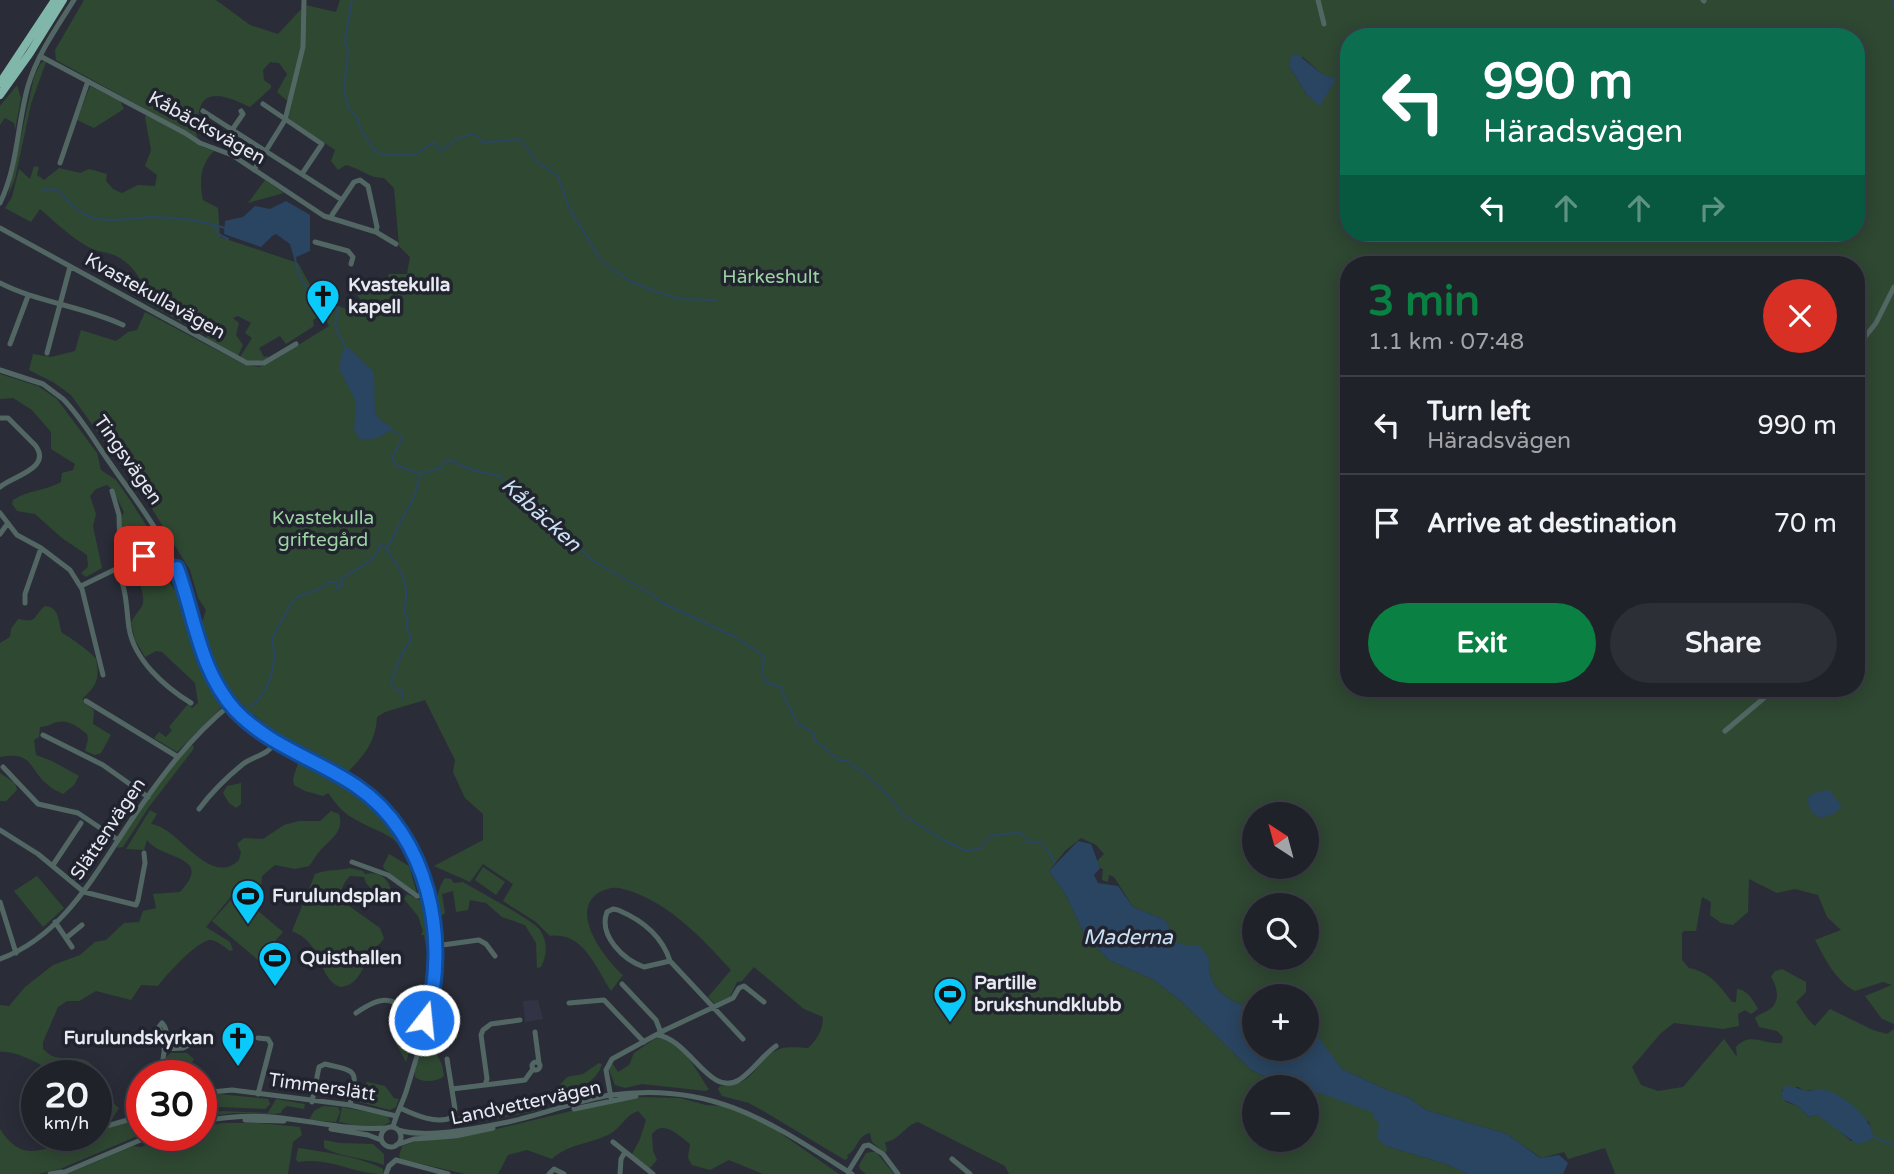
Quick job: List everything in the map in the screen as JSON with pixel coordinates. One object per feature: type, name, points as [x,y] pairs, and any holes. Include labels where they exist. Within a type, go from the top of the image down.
[{"type":"highway","points":[[0,83],[55,0]]},
{"type":"highway","points":[[0,95],[63,0]]},
{"type":"street","points":[[0,203],[10,178],[29,83],[40,55],[74,0]]},
{"type":"street","points":[[1318,0],[1324,24]]},
{"type":"street","points":[[254,170],[285,120],[303,47],[301,1]]},
{"type":"street","name":"Kåbäcksvägen","points":[[40,55],[200,144],[224,151],[318,213],[376,232],[396,244]]},
{"type":"street","points":[[60,163],[88,81]]},
{"type":"street","points":[[263,104],[322,144],[302,174]]},
{"type":"street","points":[[203,111],[342,201]]},
{"type":"street","points":[[232,130],[243,114],[241,111]]},
{"type":"street","points":[[331,218],[356,180],[368,186],[376,232]]},
{"type":"street","name":"Kvastekullavägen","points":[[0,228],[247,363],[264,363],[296,344]]},
{"type":"street","points":[[314,242],[348,251],[353,257],[351,264]]},
{"type":"street","points":[[47,353],[70,267]]},
{"type":"street","points":[[0,283],[28,296],[92,313],[123,325]]},
{"type":"street","points":[[1865,337],[1876,323],[1894,288]]},
{"type":"street","points":[[10,344],[28,296]]},
{"type":"street","name":"Tingsvägen","points":[[0,370],[43,384],[67,403],[152,523],[177,568],[206,663],[231,704],[252,726],[275,743],[343,778],[376,802],[410,846],[428,895],[435,946],[434,980],[426,1020],[396,1116],[396,1129]]},
{"type":"street","points":[[0,418],[8,418],[35,444],[40,457],[38,463],[28,472],[0,487]]},
{"type":"street","points":[[112,491],[119,515],[120,553],[125,561]]},
{"type":"street","points":[[0,513],[17,535],[41,548],[70,570],[81,586],[103,675]]},
{"type":"street","points":[[0,534],[8,523]]},
{"type":"street","points":[[25,603],[25,594],[41,548]]},
{"type":"street","points":[[81,586],[140,555],[162,570],[177,568]]},
{"type":"street","points":[[116,569],[124,587],[131,637],[141,657],[154,673],[191,703]]},
{"type":"street","points":[[1725,731],[1765,697]]},
{"type":"street","points":[[86,701],[178,757]]},
{"type":"street","name":"Slättenvägen","points":[[0,959],[16,953],[72,907],[178,757],[202,730],[231,704]]},
{"type":"street","points":[[43,735],[103,765],[148,797]]},
{"type":"street","points":[[199,809],[234,772],[246,762],[269,751],[275,743]]},
{"type":"street","points":[[4,767],[38,804],[78,813],[118,840]]},
{"type":"street","points":[[53,865],[81,823]]},
{"type":"street","points":[[0,830],[53,865],[84,892],[136,905],[144,872],[144,853]]},
{"type":"street","points":[[352,862],[388,875],[417,896],[428,895]]},
{"type":"street","points":[[0,902],[16,953]]},
{"type":"street","points":[[670,961],[644,967],[627,958],[610,937],[605,924],[607,912],[618,910],[649,928],[664,946],[670,961],[743,1039]]},
{"type":"street","points":[[55,922],[72,947]]},
{"type":"street","points":[[66,938],[82,925]]},
{"type":"street","points":[[435,946],[479,940],[486,944],[495,956]]},
{"type":"street","points":[[622,984],[656,1020],[659,1034]]},
{"type":"street","points":[[611,1098],[606,1077],[608,1063],[659,1034],[733,998],[744,986],[764,1002]]},
{"type":"street","points":[[356,1013],[374,1002],[388,1000],[426,1020]]},
{"type":"street","points":[[569,1003],[604,1000],[644,1042]]},
{"type":"street","points":[[486,1084],[483,1030],[491,1024],[520,1020]]},
{"type":"street","points":[[452,1089],[525,1080],[533,1069],[532,1063],[539,1063],[535,1032]]},
{"type":"street","points":[[659,1034],[675,1040],[712,1078],[725,1083],[741,1079],[776,1046]]},
{"type":"street","points":[[163,1060],[166,1037]]},
{"type":"street","points":[[258,1038],[268,1039],[271,1044],[258,1094]]},
{"type":"street","points":[[164,1049],[183,1048],[200,1039]]},
{"type":"street","points":[[400,1108],[425,1118],[449,1120],[455,1112],[447,1059]]},
{"type":"street","points":[[312,1102],[319,1067],[325,1064],[349,1069],[353,1073],[355,1079],[350,1105]]},
{"type":"street","name":"Timmerslätt","points":[[217,1091],[350,1105],[396,1116]]},
{"type":"street","name":"Landvettervägen","points":[[396,1129],[424,1133],[487,1126],[641,1093],[699,1097],[741,1109],[769,1123],[849,1173]]},
{"type":"street","name":"Landvettervägen","points":[[394,1146],[414,1139],[456,1136],[495,1128],[611,1098]]},
{"type":"street","points":[[217,1119],[239,1116],[274,1117],[358,1129],[396,1129],[401,1138],[394,1146],[396,1160]]},
{"type":"street","points":[[217,1121],[289,1121],[368,1135],[381,1140],[385,1145],[394,1146]]},
{"type":"street","points":[[381,1140],[381,1133],[386,1128]]},
{"type":"street","points":[[613,1142],[653,1174]]},
{"type":"street","points":[[849,1173],[864,1146],[869,1145],[883,1154],[898,1174]]},
{"type":"street","points":[[50,1174],[63,1173],[126,1146]]},
{"type":"street","points":[[620,1174],[621,1159],[625,1152]]},
{"type":"street","points":[[952,1159],[970,1174]]},
{"type":"street","points":[[386,1174],[390,1164],[396,1160],[448,1174]]},
{"type":"street","points":[[549,1174],[554,1169],[565,1174]]},
{"type":"shaded area","points":[[538,1000],[543,1019],[525,1022],[523,1001]]},
{"type":"green space","points":[[84,0],[216,0],[250,25],[278,34],[305,5],[336,12],[340,0],[1894,0],[1894,1024],[1882,1019],[1865,996],[1892,985],[1883,982],[1855,991],[1842,981],[1827,962],[1815,940],[1841,930],[1827,917],[1818,895],[1795,889],[1777,893],[1749,879],[1748,912],[1733,925],[1721,923],[1710,915],[1711,902],[1702,897],[1696,931],[1682,933],[1682,960],[1689,968],[1714,981],[1732,1002],[1736,1002],[1737,989],[1741,990],[1750,996],[1758,1009],[1751,1014],[1745,1010],[1738,1014],[1739,1026],[1723,1029],[1674,1023],[1661,1033],[1632,1067],[1641,1085],[1658,1091],[1683,1087],[1724,1039],[1737,1057],[1736,1047],[1747,1040],[1782,1043],[1783,1037],[1777,1031],[1759,1027],[1755,1018],[1776,1002],[1776,989],[1771,977],[1775,971],[1782,969],[1806,982],[1806,992],[1796,1002],[1815,1026],[1830,1009],[1873,1030],[1887,1034],[1894,1029],[1894,1174],[1613,1174],[1615,1173],[1605,1148],[1568,1159],[1564,1152],[1541,1158],[1507,1134],[1426,1110],[1408,1097],[1342,1069],[1319,1040],[1319,984],[1242,984],[1242,1005],[1229,998],[1214,983],[1208,959],[1200,947],[1175,942],[1166,928],[1165,920],[1133,907],[1114,877],[1109,875],[1108,882],[1102,880],[1103,869],[1097,861],[1104,854],[1096,845],[1081,838],[1065,851],[1049,871],[1066,895],[1084,934],[1109,960],[1154,980],[1182,1002],[1251,1070],[1262,1075],[1242,1075],[1242,1152],[1319,1152],[1319,1094],[1370,1110],[1379,1121],[1386,1146],[1446,1164],[1468,1174],[1009,1174],[1005,1166],[918,1122],[885,1142],[885,1153],[872,1142],[870,1133],[865,1135],[845,1160],[749,1103],[722,1096],[718,1089],[720,1086],[741,1082],[772,1053],[786,1048],[808,1048],[819,1034],[823,1017],[804,1009],[754,967],[742,981],[737,982],[730,997],[715,1004],[708,997],[731,970],[695,932],[667,910],[636,893],[616,888],[598,893],[590,902],[587,912],[593,936],[607,958],[623,975],[611,991],[594,962],[580,945],[561,936],[550,936],[536,922],[503,901],[513,884],[483,864],[470,882],[434,866],[483,840],[483,814],[465,798],[453,772],[455,760],[425,700],[377,717],[372,741],[348,772],[279,737],[253,714],[258,725],[249,720],[240,711],[245,707],[226,687],[210,663],[202,637],[206,610],[198,598],[190,570],[149,504],[71,395],[29,370],[33,354],[51,357],[75,351],[81,330],[116,341],[128,332],[137,330],[145,312],[245,365],[259,367],[329,326],[323,311],[317,306],[314,326],[286,344],[280,336],[259,348],[264,357],[268,356],[267,360],[250,362],[240,357],[252,338],[245,333],[251,323],[238,316],[233,318],[239,323],[236,335],[243,345],[238,356],[145,302],[148,296],[142,283],[131,267],[120,258],[85,245],[40,209],[31,222],[5,208],[12,197],[19,169],[30,179],[34,166],[39,167],[37,175],[44,180],[59,168],[80,173],[89,169],[107,174],[106,181],[113,189],[122,193],[138,185],[155,186],[157,175],[145,166],[151,150],[145,117],[149,111],[56,60],[55,50]],"holes":[[[1303,57],[1322,74],[1316,101],[1307,95],[1289,66]],[[270,62],[279,63],[287,74],[277,92],[291,104],[288,118],[335,150],[331,161],[338,170],[346,165],[351,166],[374,177],[384,178],[394,188],[399,246],[410,257],[407,274],[389,274],[384,289],[347,279],[361,301],[352,311],[325,301],[315,294],[298,263],[220,237],[218,208],[203,200],[202,174],[214,151],[200,146],[196,133],[201,133],[199,114],[202,103],[207,98],[221,96],[250,107],[271,88],[264,80],[263,70]],[[1798,1087],[1805,1091],[1820,1089],[1869,1122],[1873,1137],[1851,1141],[1829,1122],[1817,1115],[1809,1117],[1798,1106],[1786,1102],[1781,1095],[1782,1090]]]},
{"type":"green space","points":[[44,61],[46,62],[31,104],[15,179],[8,195],[34,77]]},
{"type":"green space","points":[[17,85],[21,98],[15,130],[14,123],[5,118],[0,125],[0,106]]},
{"type":"green space","points":[[90,86],[120,101],[124,109],[94,128],[77,120]]},
{"type":"green space","points":[[265,180],[284,193],[248,203]]},
{"type":"green space","points":[[0,374],[38,386],[57,399],[97,453],[101,470],[116,480],[130,500],[157,542],[159,556],[137,547],[123,552],[119,523],[124,512],[113,490],[107,485],[96,489],[90,496],[96,514],[93,526],[102,568],[86,577],[81,573],[88,567],[87,555],[62,538],[35,514],[17,511],[12,504],[13,500],[61,482],[62,473],[73,470],[75,464],[51,449],[51,432],[32,410],[13,398],[0,399]]},
{"type":"green space","points":[[140,559],[162,573],[187,608],[199,652],[224,698],[220,709],[177,752],[154,738],[159,732],[166,737],[172,730],[169,727],[188,704],[192,708],[198,703],[195,683],[162,652],[156,651],[145,657],[135,640],[131,623],[142,606],[142,592],[140,584],[128,583],[122,572],[125,565]]},
{"type":"green space","points":[[45,606],[56,612],[62,633],[96,659],[96,681],[92,690],[83,698],[83,702],[94,710],[93,724],[111,735],[101,753],[95,755],[85,751],[87,734],[74,725],[62,721],[40,727],[39,737],[34,740],[36,755],[79,776],[74,785],[63,794],[48,785],[25,759],[0,757],[0,643],[10,637],[11,629],[18,619],[32,620]]},
{"type":"green space","points":[[192,744],[192,751],[149,807],[123,847],[117,848],[139,809]]},
{"type":"green space","points":[[302,762],[330,778],[331,773],[346,781],[372,801],[393,825],[417,868],[414,868],[394,840],[347,815],[328,793],[323,796],[294,785],[298,763]]},
{"type":"green space","points":[[0,773],[15,783],[17,790],[6,801],[0,801]]},
{"type":"green space","points":[[241,783],[241,804],[236,808],[223,793],[227,786]]},
{"type":"green space","points":[[150,810],[157,814],[151,824],[161,827],[205,862],[216,867],[228,867],[239,860],[241,852],[237,844],[244,838],[263,839],[284,825],[299,821],[320,821],[331,811],[339,814],[340,820],[338,831],[309,866],[295,869],[275,865],[262,876],[261,889],[256,897],[237,889],[206,927],[230,942],[233,950],[230,951],[218,942],[210,940],[182,959],[158,986],[141,985],[131,1000],[96,991],[79,1001],[67,1001],[58,1007],[43,1042],[43,1049],[59,1058],[85,1060],[31,1060],[13,1053],[0,1052],[0,1005],[9,1006],[25,987],[53,965],[80,955],[95,942],[106,940],[124,923],[139,922],[143,911],[156,908],[153,894],[180,892],[189,880],[192,871],[189,865],[147,840],[144,850],[126,849]]},
{"type":"green space","points":[[95,836],[102,839],[105,848],[81,879],[75,880],[69,875]]},
{"type":"green space","points":[[389,854],[409,866],[417,893],[384,869]]},
{"type":"green space","points":[[483,867],[505,882],[496,895],[475,880]]},
{"type":"green space","points":[[350,868],[381,876],[391,889],[387,894],[377,895],[364,877],[350,876],[344,884],[341,891],[342,901],[380,928],[384,938],[369,956],[357,978],[340,987],[327,976],[310,944],[292,931],[315,874]]},
{"type":"green space","points":[[37,876],[64,908],[43,927],[14,891]]},
{"type":"green space","points":[[445,878],[454,883],[463,882],[536,926],[543,935],[545,944],[541,967],[537,968],[536,943],[525,925],[502,917],[486,903],[470,900],[468,910],[456,912],[453,891],[442,894],[445,913],[440,917],[444,937],[440,938],[437,900]]},
{"type":"green space","name":"Furulundsplan","points":[[237,893],[283,932],[258,960],[212,921]]},
{"type":"green space","points":[[407,894],[426,903],[426,947],[418,916],[404,899]]},
{"type":"green space","points":[[392,1005],[414,1016],[417,1028],[406,1062],[393,1038],[403,1023],[393,1011]]},
{"type":"green space","points":[[432,1014],[439,1019],[436,1052],[444,1076],[438,1080],[425,1081],[415,1077],[415,1071]]},
{"type":"green space","points":[[656,1038],[665,1039],[681,1050],[709,1089],[706,1091],[642,1084],[625,1088],[615,1085],[609,1070],[611,1065],[613,1064],[618,1072],[629,1065],[634,1053]]},
{"type":"green space","points":[[171,1053],[187,1053],[194,1059],[165,1060]]},
{"type":"green space","points":[[599,1063],[602,1064],[590,1081],[578,1089],[557,1094],[555,1090],[567,1077],[583,1074]]},
{"type":"green space","points":[[367,1082],[385,1086],[394,1098],[399,1099],[396,1107],[390,1110],[355,1101]]},
{"type":"green space","points":[[540,1092],[548,1099],[541,1110],[459,1126],[454,1122],[459,1116],[538,1102]]},
{"type":"green space","points":[[217,1094],[268,1099],[270,1104],[265,1109],[217,1107]]},
{"type":"green space","points":[[680,1098],[722,1106],[741,1113],[773,1128],[839,1174],[763,1174],[729,1160],[710,1170],[692,1165],[688,1158],[690,1144],[666,1128],[652,1134],[653,1151],[657,1160],[650,1168],[632,1154],[646,1120],[638,1111],[608,1135],[572,1147],[552,1159],[527,1150],[508,1155],[498,1174],[465,1174],[401,1159],[399,1156],[402,1146],[420,1140],[455,1139],[621,1099]]},
{"type":"green space","points":[[276,1099],[305,1104],[304,1109],[287,1106],[281,1113],[275,1114],[217,1115],[217,1112],[222,1111],[268,1113]]},
{"type":"green space","points":[[112,1102],[119,1108],[112,1119]]},
{"type":"green space","points":[[323,1106],[338,1107],[340,1112],[336,1122],[309,1120],[314,1111]]},
{"type":"green space","points":[[342,1107],[388,1116],[390,1122],[371,1127],[339,1122]]},
{"type":"green space","points":[[126,1123],[126,1141],[112,1147],[112,1127]]},
{"type":"green space","points":[[258,1123],[300,1127],[302,1135],[293,1142],[288,1174],[67,1174],[126,1149],[217,1151],[217,1124]]},
{"type":"green space","points":[[0,1129],[21,1151],[102,1151],[60,1169],[38,1174],[0,1174]]},
{"type":"green space","points":[[324,1140],[373,1144],[384,1154],[384,1165],[328,1150],[324,1147]]},
{"type":"green space","points":[[298,1148],[375,1165],[383,1169],[383,1174],[321,1162],[298,1162]]},
{"type":"green space","points":[[876,1152],[894,1174],[866,1174],[860,1169],[859,1165],[866,1153]]},
{"type":"water","points":[[1296,53],[1322,74],[1336,79],[1320,106],[1307,95],[1289,66],[1291,57]]},
{"type":"water","points":[[286,201],[310,215],[310,251],[294,258],[290,244],[276,234],[261,247],[224,234],[225,221],[243,217],[255,206],[270,209]]},
{"type":"water","points":[[349,348],[374,372],[375,413],[380,420],[392,427],[378,437],[360,439],[354,430],[356,406],[339,368],[343,350]]},
{"type":"water","points":[[1829,790],[1842,806],[1834,814],[1820,818],[1811,810],[1808,797]]},
{"type":"water","name":"Maderna","points":[[1078,841],[1091,844],[1100,868],[1094,875],[1098,883],[1118,886],[1133,907],[1165,920],[1170,928],[1167,934],[1174,941],[1200,946],[1208,958],[1211,977],[1218,989],[1242,1005],[1242,1061],[1319,1061],[1319,1038],[1342,1069],[1408,1097],[1426,1110],[1507,1134],[1540,1158],[1559,1155],[1568,1163],[1563,1174],[1468,1174],[1446,1164],[1386,1146],[1377,1138],[1379,1122],[1374,1120],[1374,1113],[1319,1094],[1319,1075],[1262,1075],[1251,1070],[1182,1002],[1154,980],[1109,960],[1084,934],[1066,895],[1049,871]]},
{"type":"water","points":[[1786,1086],[1808,1091],[1819,1089],[1844,1099],[1861,1113],[1873,1137],[1857,1144],[1817,1115],[1809,1117],[1798,1106],[1782,1099],[1781,1093]]},
{"type":"waterway","points":[[352,0],[345,41],[348,52],[344,89],[348,108],[357,117],[361,130],[375,151],[386,155],[414,155],[435,142],[438,149],[442,150],[458,138],[474,134],[484,143],[520,139],[536,161],[558,176],[570,210],[602,262],[630,281],[654,291],[681,299],[715,300]]},
{"type":"waterway","points":[[1893,0],[1894,10]]},
{"type":"waterway","points":[[42,191],[59,191],[77,209],[98,219],[169,218],[225,228]]},
{"type":"waterway","points":[[215,226],[218,234],[228,239]]},
{"type":"waterway","points":[[295,258],[300,276],[309,290],[338,309],[335,325],[346,349]]},
{"type":"waterway","name":"Kåbäcken","points":[[391,430],[403,437],[392,458],[396,465],[420,474],[441,468],[444,462],[450,460],[472,470],[500,476],[530,509],[569,538],[593,561],[649,592],[661,602],[733,636],[764,656],[762,675]]},
{"type":"waterway","points":[[403,699],[402,691],[395,689],[391,682],[411,639],[404,610],[406,591],[401,573],[387,548],[415,495],[420,474]]},
{"type":"waterway","points":[[250,707],[260,697],[271,677],[274,662],[273,638],[291,604],[328,582],[336,582],[337,589],[342,586],[341,579],[375,556],[380,545],[386,548]]},
{"type":"waterway","points":[[763,678],[769,684],[780,687],[797,724],[813,732],[815,740],[839,760],[847,761],[869,777],[903,815],[967,851],[981,848],[990,836],[1020,832],[1028,842],[1042,843],[1055,862]]},
{"type":"waterway","points":[[1873,1137],[1894,1145]]},
{"type":"place","name":"Kvastekulla kapell","points":[[323,326]]},
{"type":"place","name":"Furulundsplan","points":[[248,926]]},
{"type":"place","name":"Quisthallen","points":[[275,988]]},
{"type":"place","name":"Partille brukshundklubb","points":[[950,1024]]},
{"type":"place","name":"Furulundskyrkan","points":[[238,1068]]},
{"type":"route","points":[[144,556],[162,570],[177,568],[206,663],[236,710],[268,739],[363,791],[403,833],[424,880],[435,946],[432,992],[429,1011],[424,1020]]},
{"type":"park label","name":"Härkeshult","points":[[771,277]]},
{"type":"park label","name":"Kvastekulla griftegård","points":[[323,529]]}]
